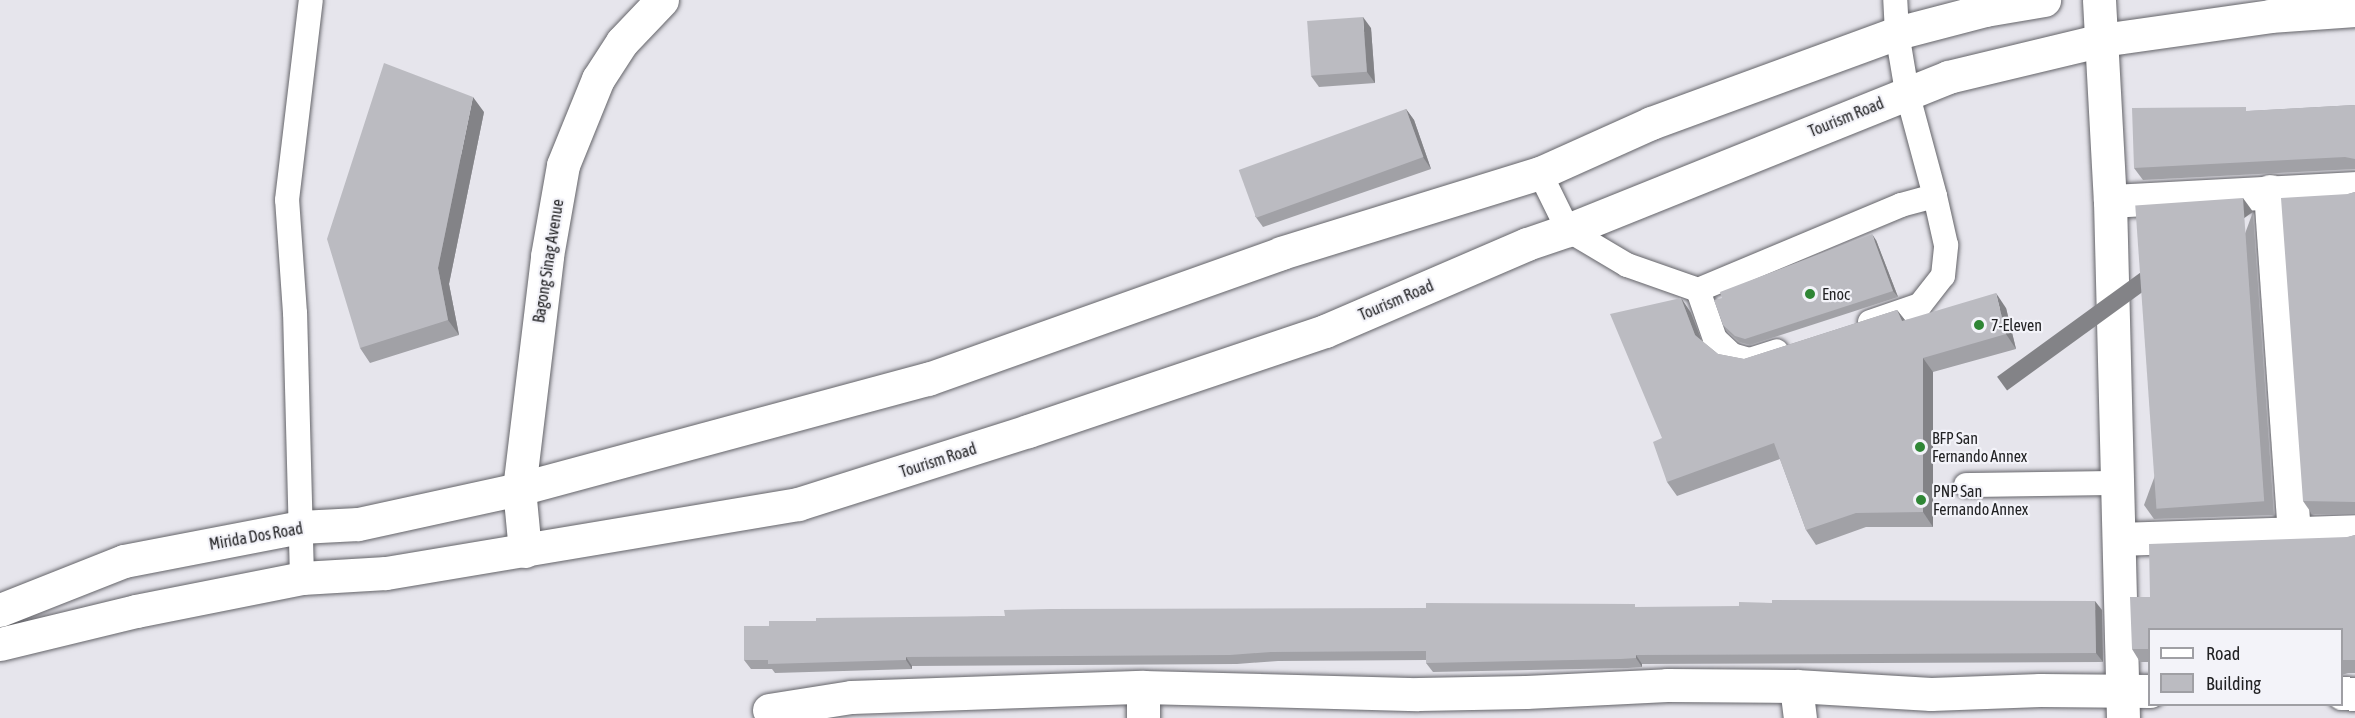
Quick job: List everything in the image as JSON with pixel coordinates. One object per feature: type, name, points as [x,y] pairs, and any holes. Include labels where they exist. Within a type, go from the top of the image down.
[{"type":"main road","name":"Bagong Sinag Avenue","points":[[525,551],[519,489],[543,280],[563,165],[598,79],[622,42],[662,0]]},
{"type":"main road","points":[[519,489],[928,379],[1281,253],[1540,173],[1651,123],[1897,33],[1985,10],[2044,0]]},
{"type":"main road","points":[[769,710],[1143,702],[1418,706],[1526,692],[1667,685],[1798,702],[1932,706],[2132,700],[2119,539],[2110,201],[2099,0]]},
{"type":"main road","name":"Tourism Road","points":[[302,578],[386,573],[798,504],[1028,431],[1325,331],[1527,244],[1568,230],[1948,77],[2102,40],[2270,16],[2355,10]]},
{"type":"main road","points":[[2110,201],[2355,188]]},
{"type":"main road","points":[[2270,191],[2294,532]]},
{"type":"main road","name":"Mirida Dos Road","points":[[0,609],[124,561],[300,527],[358,524],[519,489]]},
{"type":"main road","points":[[2119,539],[2355,531]]},
{"type":"main road","points":[[0,644],[135,610],[302,578]]},
{"type":"lane","points":[[302,578],[295,313],[287,200],[312,0]]},
{"type":"lane","points":[[1852,327],[1920,305],[1943,276],[1946,245],[1907,92],[1897,33],[1895,0]]},
{"type":"lane","points":[[1540,173],[1568,230],[1627,264],[1698,290],[1901,205],[1935,196]]},
{"type":"lane","points":[[1698,290],[1715,339],[1731,356],[1750,360],[1795,345]]},
{"type":"lane","points":[[1966,485],[2117,483]]},
{"type":"building","points":[[1363,17],[1367,72],[1311,76],[1307,21]]},
{"type":"building","points":[[384,63],[473,97],[438,268],[448,320],[360,348],[327,239]]},
{"type":"building","points":[[2355,105],[2355,159],[2345,157],[2134,168],[2132,108],[2246,107],[2246,111]]},
{"type":"building","points":[[1406,109],[1423,157],[1256,218],[1239,170]]},
{"type":"building","points":[[2355,192],[2355,502],[2303,501],[2281,198]]},
{"type":"building","points":[[2243,198],[2264,501],[2156,509],[2135,206]]},
{"type":"building","name":"Enoc","points":[[1872,234],[1893,291],[1745,339],[1735,336],[1723,325],[1714,300],[1722,298],[1720,292]]},
{"type":"building","points":[[1996,293],[2006,334],[1923,358],[1923,512],[1856,513],[1806,530],[1774,443],[1667,482],[1653,442],[1662,438],[1610,314],[1681,298],[1695,335],[1718,354],[1744,359],[1897,310],[1902,321]]},
{"type":"building","points":[[2355,535],[2355,660],[2343,660],[2343,628],[2148,628],[2148,649],[2132,649],[2130,597],[2150,597],[2149,544]]},
{"type":"building","points":[[1772,600],[2095,601],[2096,653],[1636,655],[1636,658],[1621,659],[1426,663],[1426,651],[906,657],[906,660],[768,664],[768,660],[744,660],[744,626],[769,626],[769,621],[816,621],[816,618],[1005,616],[1004,610],[1050,609],[1426,608],[1426,603],[1635,604],[1635,607],[1739,606],[1739,602],[1772,603]]},
{"type":"place","name":"Enoc","points":[[1810,294]]},
{"type":"place","name":"7-Eleven","points":[[1979,325]]},
{"type":"place","name":"BFP San Fernando Annex","points":[[1920,447]]},
{"type":"place","name":"PNP San Fernando Annex","points":[[1921,500]]}]
